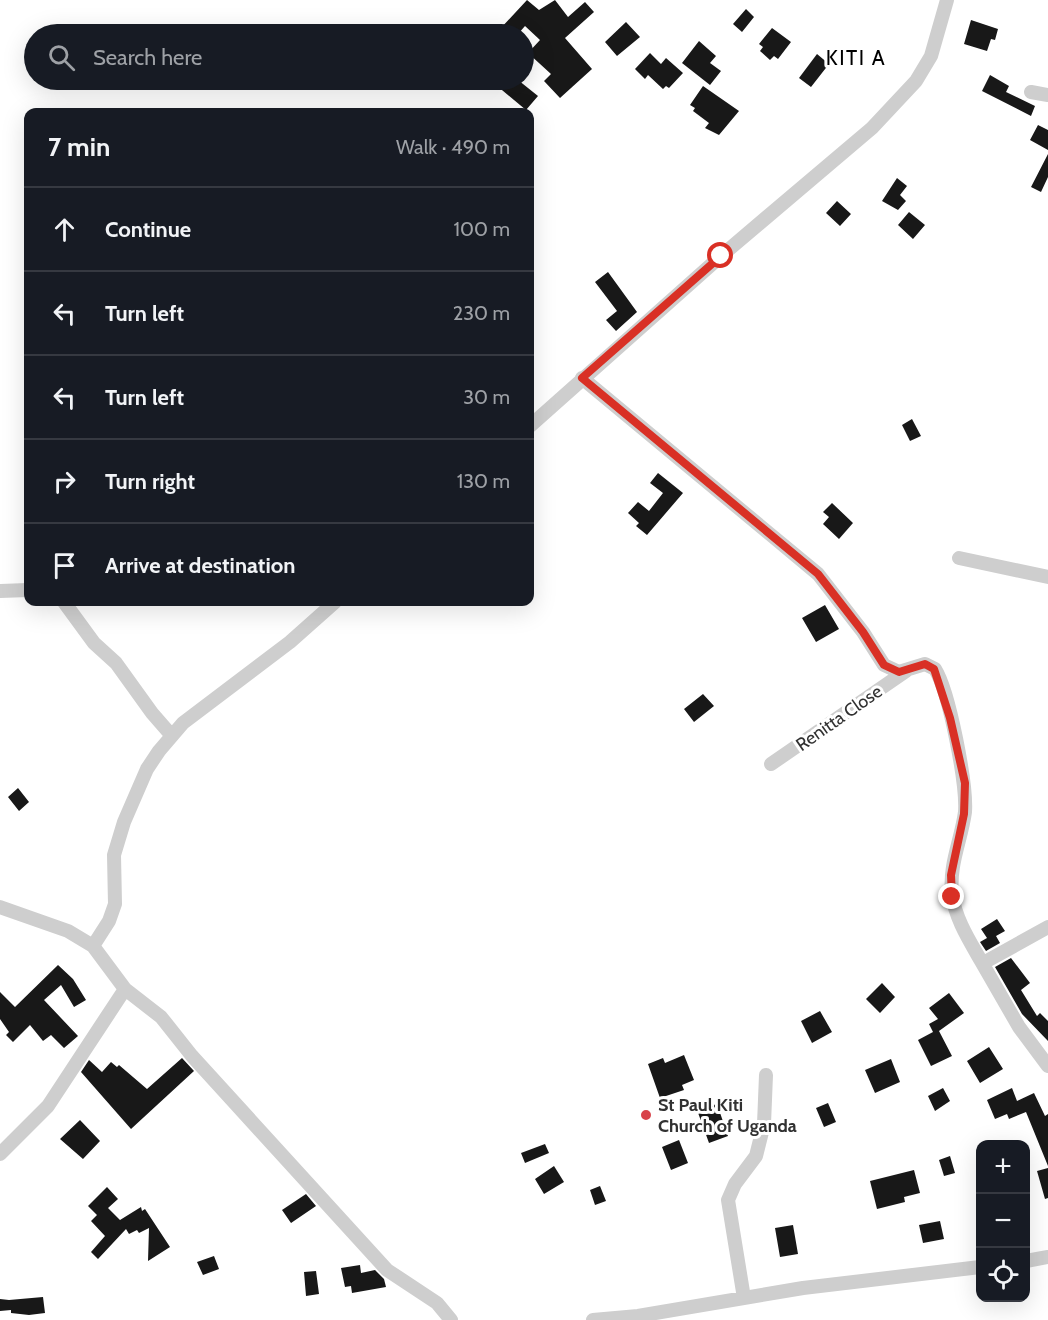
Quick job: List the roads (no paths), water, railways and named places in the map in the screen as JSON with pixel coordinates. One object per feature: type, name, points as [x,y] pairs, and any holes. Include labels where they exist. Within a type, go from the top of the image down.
[{"type":"street","points":[[534,422],[582,378],[872,128],[916,81],[932,56],[947,0]]},
{"type":"street","points":[[1031,92],[1048,95]]},
{"type":"street","points":[[582,378],[818,574],[863,632],[884,665],[892,670],[906,671],[925,664],[934,669],[950,718],[965,783],[964,814],[951,875],[952,897],[981,961],[1019,1027],[1048,1066]]},
{"type":"street","points":[[959,558],[1048,577]]},
{"type":"street","points":[[0,591],[24,590]]},
{"type":"street","points":[[67,606],[94,643],[116,663],[152,713],[172,736]]},
{"type":"street","points":[[93,946],[109,921],[114,904],[114,855],[124,822],[147,769],[183,723],[290,642],[330,606]]},
{"type":"street","name":"Renitta Close","points":[[771,764],[906,671]]},
{"type":"street","points":[[0,907],[68,931],[93,946],[125,989],[161,1017],[192,1056],[387,1270],[437,1303],[451,1320]]},
{"type":"street","points":[[981,961],[988,960],[1048,927]]},
{"type":"street","points":[[0,1154],[48,1106],[125,989]]},
{"type":"street","points":[[744,1298],[728,1200],[735,1184],[756,1156],[764,1124],[766,1075]]},
{"type":"street","points":[[1030,1260],[1048,1257]]},
{"type":"street","points":[[598,1320],[976,1268]]},
{"type":"place","name":"St Paul Kiti Church of Uganda","points":[[646,1115]]},
{"type":"district","name":"KITI A","points":[[856,57]]}]
